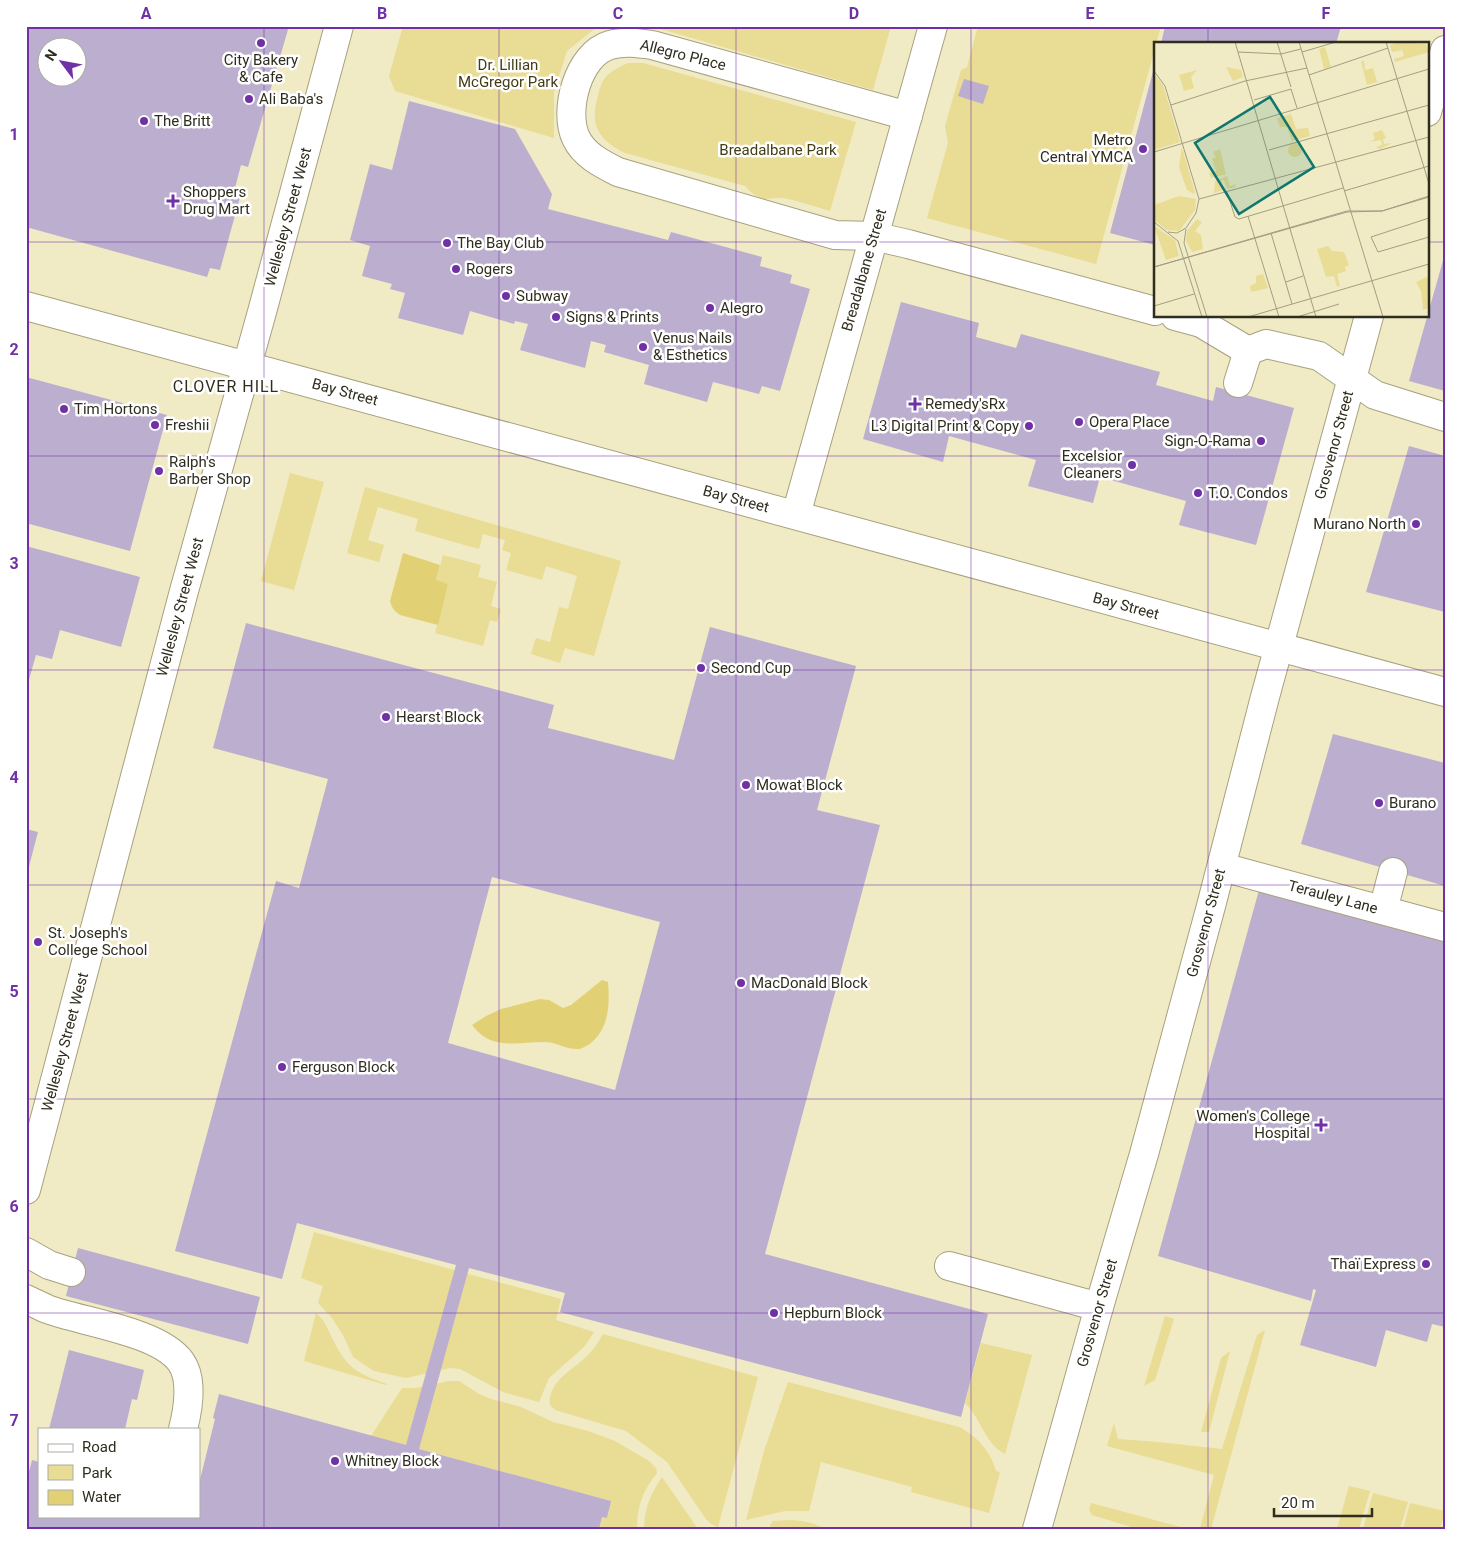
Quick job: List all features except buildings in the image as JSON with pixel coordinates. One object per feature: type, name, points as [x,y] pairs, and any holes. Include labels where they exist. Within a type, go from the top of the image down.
[{"type":"street","name":"Wellesley Street West","points":[[26,1190],[179,610],[339,26]]},
{"type":"street","name":"Breadalbane Street","points":[[796,515],[933,26]]},
{"type":"street","name":"Allegro Place","points":[[908,116],[639,43],[608,46],[595,54],[586,64],[579,78],[570,110],[572,129],[579,144],[600,164],[618,172],[835,235],[873,236],[1154,311]]},
{"type":"street","points":[[1428,109],[1445,50]]},
{"type":"street","name":"Bay Street","points":[[26,306],[1445,692]]},
{"type":"street","points":[[1182,318],[1201,323],[1248,351]]},
{"type":"street","name":"Grosvenor Street","points":[[1038,1529],[1099,1307],[1144,1154],[1222,867],[1279,647],[1369,318]]},
{"type":"street","points":[[1248,351],[1266,344],[1319,356],[1375,395],[1445,417]]},
{"type":"street","points":[[1238,384],[1248,351]]},
{"type":"street","name":"Terauley Lane","points":[[1222,867],[1445,927]]},
{"type":"street","points":[[1383,910],[1393,872]]},
{"type":"street","points":[[26,1252],[49,1266],[71,1272]]},
{"type":"street","points":[[949,1266],[1099,1307]]},
{"type":"street","points":[[26,1298],[46,1309],[109,1326],[149,1340],[166,1349],[181,1362],[189,1386],[183,1428]]},
{"type":"green space","name":"Dr. Lillian McGregor Park","points":[[403,26],[598,26],[567,51],[554,92],[554,138],[395,91],[389,76]]},
{"type":"green space","points":[[650,26],[891,26],[873,90]]},
{"type":"green space","points":[[978,26],[1161,26],[1157,42],[1154,42],[1154,52],[1096,264],[927,218],[948,143],[945,126],[961,70],[967,67]]},
{"type":"green space","name":"Breadalbane Park","points":[[628,63],[643,63],[856,122],[830,211],[788,199],[762,198],[745,186],[625,153],[609,143],[598,130],[596,123],[595,115],[599,92],[602,82],[607,76],[615,69]]},
{"type":"green space","points":[[290,473],[324,482],[294,590],[261,581]]},
{"type":"green space","points":[[365,487],[621,561],[594,656],[565,648],[560,663],[531,654],[536,638],[550,642],[559,607],[568,609],[577,576],[546,566],[542,580],[506,570],[511,553],[502,550],[505,540],[483,534],[479,549],[415,531],[418,519],[378,507],[368,540],[384,545],[379,562],[347,553]]},
{"type":"green space","points":[[443,555],[481,565],[478,577],[497,582],[491,606],[501,609],[497,622],[490,620],[483,646],[435,633],[448,584],[436,581]]},
{"type":"green space","points":[[314,1232],[561,1299],[556,1320],[594,1332],[584,1347],[549,1378],[539,1402],[503,1392],[460,1369],[450,1368],[406,1378],[374,1371],[353,1357],[343,1335],[332,1318],[318,1303],[323,1286],[301,1278]]},
{"type":"green space","points":[[316,1313],[325,1324],[336,1347],[347,1362],[359,1372],[386,1385],[304,1361]]},
{"type":"green space","points":[[1165,1316],[1174,1319],[1155,1380],[1144,1386]]},
{"type":"green space","points":[[1265,1330],[1211,1529],[1200,1529],[1214,1475],[1107,1446],[1114,1423],[1118,1439],[1222,1449],[1257,1335]]},
{"type":"green space","points":[[603,1334],[758,1377],[718,1527],[706,1519],[667,1462],[626,1431],[555,1410],[550,1405],[550,1397],[557,1382],[589,1354]]},
{"type":"green space","points":[[981,1343],[1032,1355],[1005,1454],[993,1444],[965,1403]]},
{"type":"green space","points":[[1230,1351],[1209,1432],[1201,1432],[1221,1358]]},
{"type":"green space","points":[[449,1381],[459,1381],[479,1394],[491,1399],[521,1407],[553,1422],[588,1431],[615,1441],[649,1461],[656,1468],[657,1473],[642,1499],[638,1513],[637,1529],[599,1529],[602,1517],[607,1518],[611,1501],[371,1436],[402,1388],[416,1388]]},
{"type":"green space","points":[[788,1382],[965,1430],[977,1439],[987,1451],[996,1471],[1000,1472],[989,1513],[911,1492],[912,1487],[821,1462],[809,1511],[785,1511],[746,1520],[764,1451]]},
{"type":"green space","points":[[662,1477],[698,1529],[644,1529],[645,1514],[649,1502]]},
{"type":"green space","points":[[1349,1486],[1370,1491],[1359,1529],[1337,1529]]},
{"type":"green space","points":[[1373,1493],[1408,1502],[1400,1529],[1363,1529]]},
{"type":"green space","points":[[1091,1503],[1188,1529],[1138,1529],[1092,1515],[1089,1510]]},
{"type":"green space","points":[[1410,1503],[1445,1511],[1440,1529],[1403,1529]]},
{"type":"green space","points":[[773,1521],[808,1522],[825,1529],[772,1529],[770,1525]]},
{"type":"water","points":[[403,553],[440,565],[436,580],[448,584],[438,625],[400,615],[392,607],[390,601]]},
{"type":"water","points":[[602,980],[608,982],[609,1000],[607,1017],[595,1039],[582,1048],[573,1049],[548,1042],[496,1042],[487,1039],[472,1025],[501,1009],[540,999],[549,1000],[563,1008],[571,1005]]},
{"type":"place","name":"City Bakery & Cafe","points":[[261,43]]},
{"type":"place","name":"Ali Baba's","points":[[249,99]]},
{"type":"place","name":"The Britt","points":[[144,121]]},
{"type":"place","name":"Metro Central YMCA","points":[[1143,149]]},
{"type":"place","name":"Shoppers Drug Mart","points":[[173,201]]},
{"type":"place","name":"The Bay Club","points":[[447,243]]},
{"type":"place","name":"Rogers","points":[[456,269]]},
{"type":"place","name":"Subway","points":[[506,296]]},
{"type":"place","name":"Alegro","points":[[710,308]]},
{"type":"place","name":"Signs & Prints","points":[[556,317]]},
{"type":"place","name":"Venus Nails & Esthetics","points":[[643,347]]},
{"type":"place","name":"Remedy'sRx","points":[[915,404]]},
{"type":"place","name":"Tim Hortons","points":[[64,409]]},
{"type":"place","name":"Opera Place","points":[[1079,422]]},
{"type":"place","name":"Freshii","points":[[155,425]]},
{"type":"place","name":"L3 Digital Print & Copy","points":[[1029,426]]},
{"type":"place","name":"Sign-O-Rama","points":[[1261,441]]},
{"type":"place","name":"Excelsior Cleaners","points":[[1132,465]]},
{"type":"place","name":"Ralph's Barber Shop","points":[[159,471]]},
{"type":"place","name":"T.O. Condos","points":[[1198,493]]},
{"type":"place","name":"Murano North","points":[[1416,524]]},
{"type":"place","name":"Second Cup","points":[[701,668]]},
{"type":"place","name":"Hearst Block","points":[[386,717]]},
{"type":"place","name":"Mowat Block","points":[[746,785]]},
{"type":"place","name":"Burano","points":[[1379,803]]},
{"type":"place","name":"St. Joseph's College School","points":[[38,942]]},
{"type":"place","name":"MacDonald Block","points":[[741,983]]},
{"type":"place","name":"Ferguson Block","points":[[282,1067]]},
{"type":"place","name":"Women's College Hospital","points":[[1321,1125]]},
{"type":"place","name":"Thaï Express","points":[[1426,1264]]},
{"type":"place","name":"Hepburn Block","points":[[774,1313]]},
{"type":"place","name":"Whitney Block","points":[[335,1461]]},
{"type":"district","name":"CLOVER HILL","points":[[226,386]]}]
